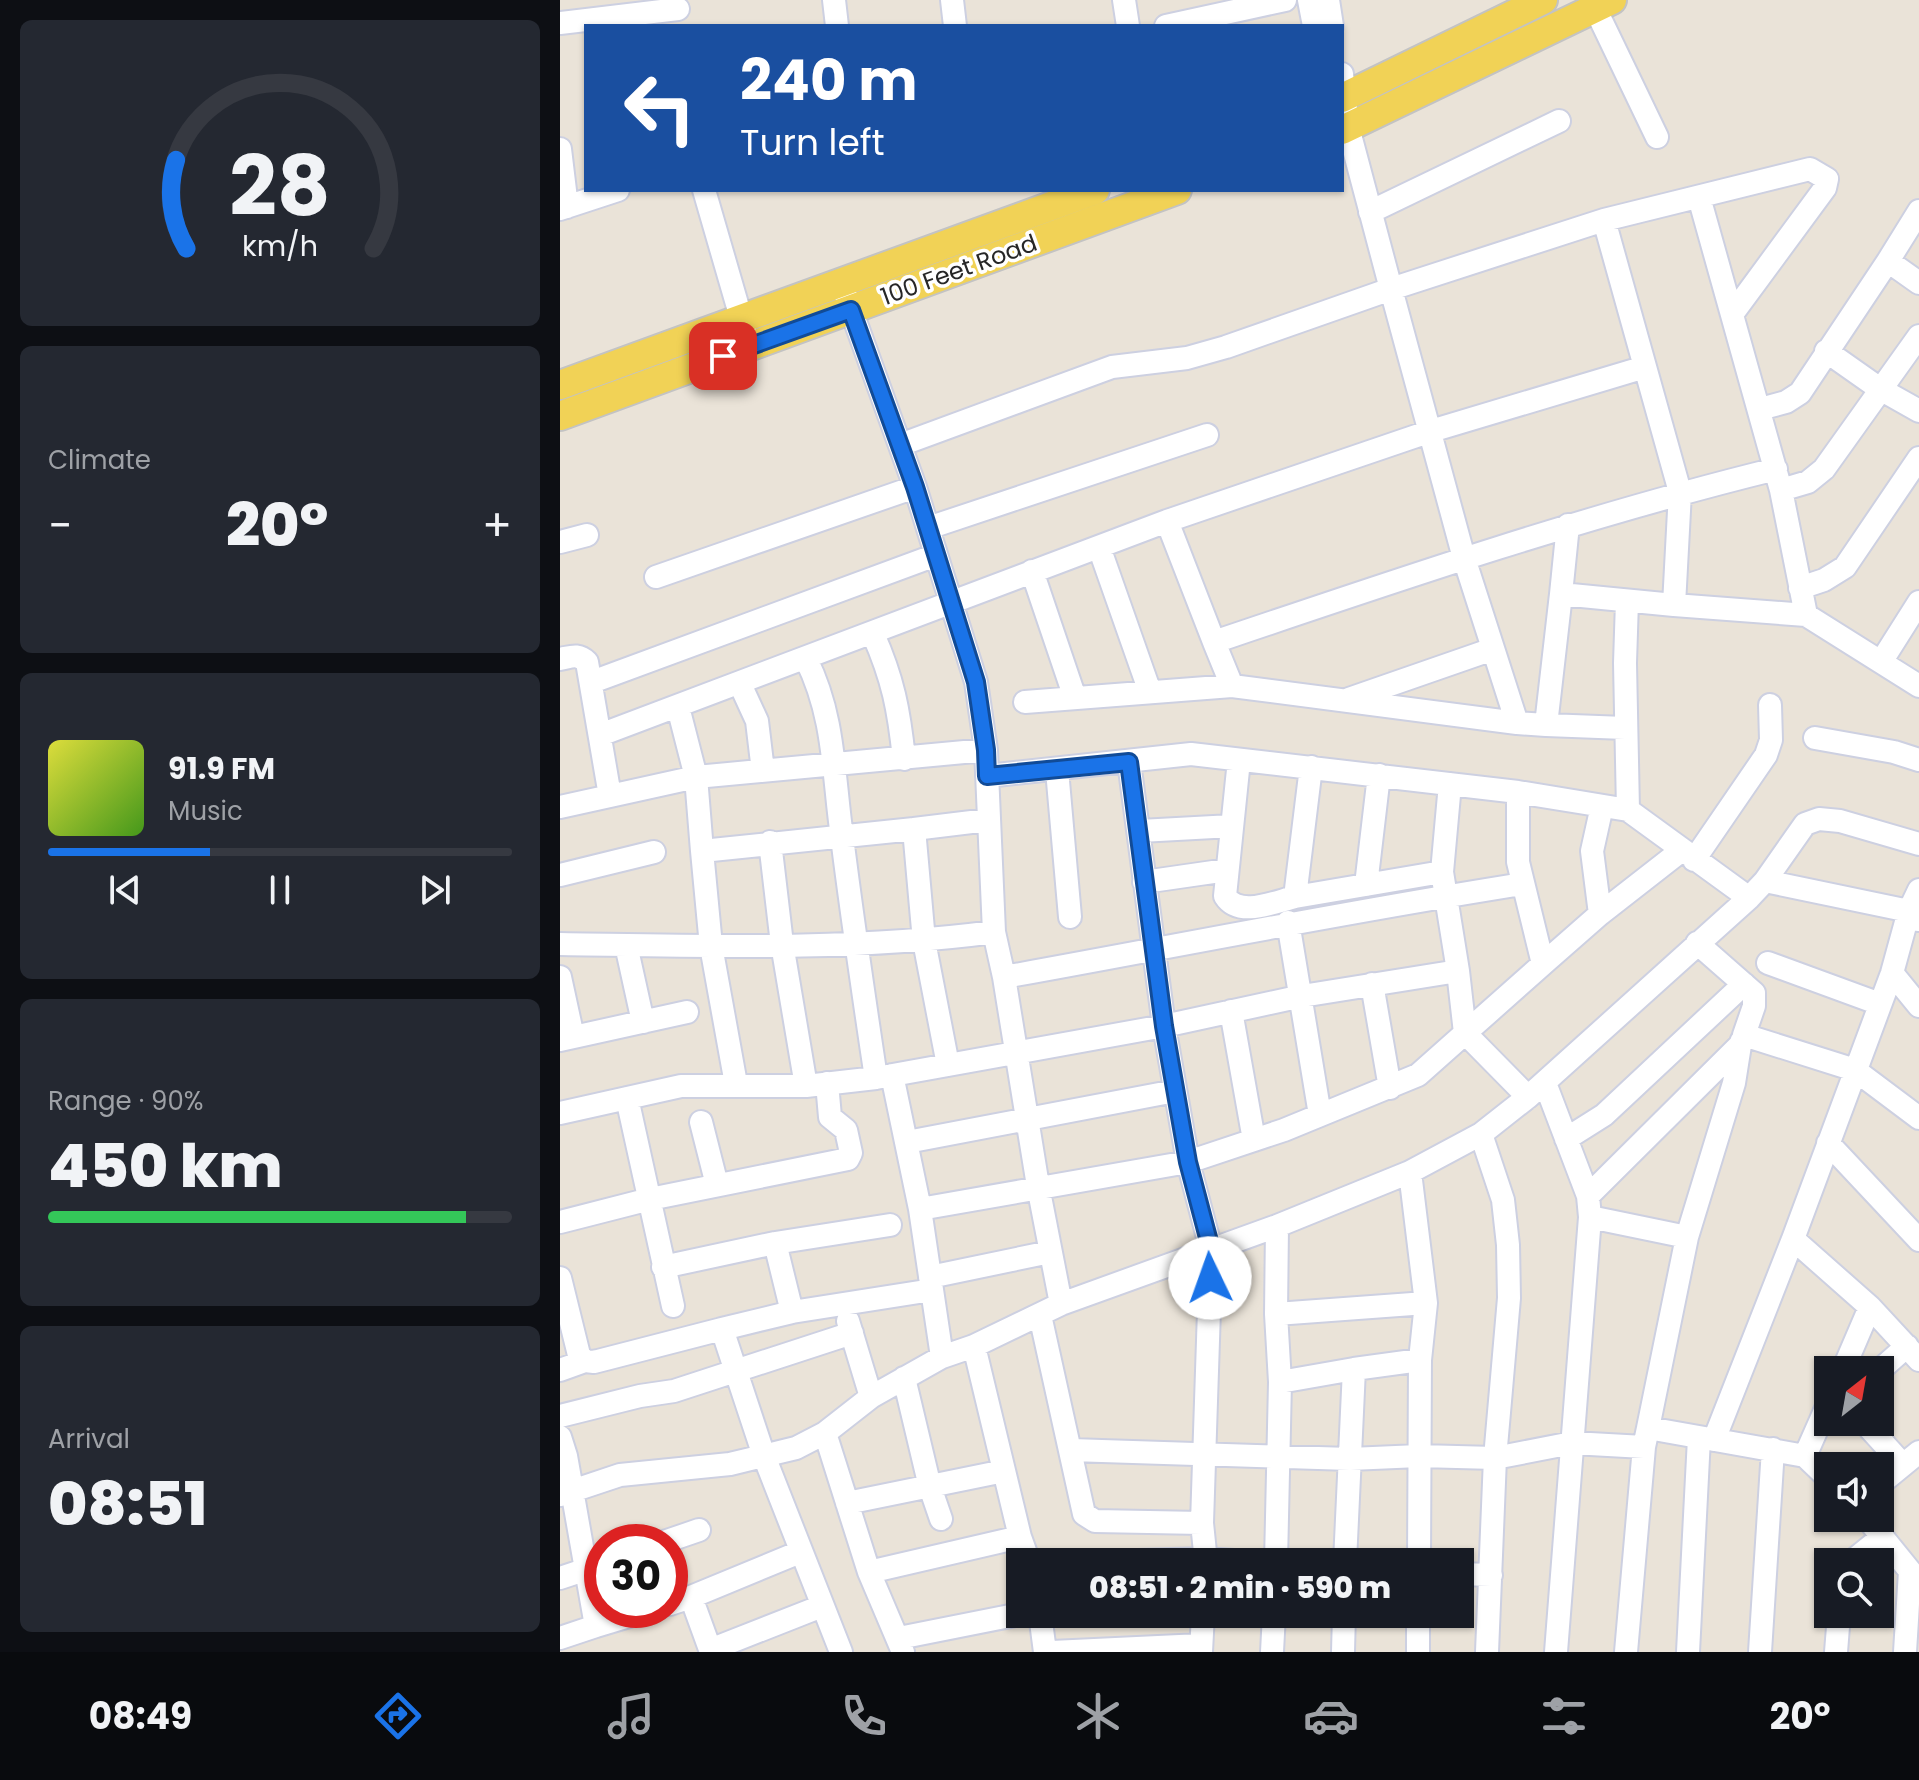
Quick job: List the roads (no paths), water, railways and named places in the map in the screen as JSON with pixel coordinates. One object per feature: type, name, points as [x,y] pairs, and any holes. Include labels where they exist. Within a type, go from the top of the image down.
[{"type":"main road","points":[[1344,90],[1543,0]]},
{"type":"main road","points":[[1345,128],[1604,4]]},
{"type":"main road","name":"100 Feet Road","points":[[560,385],[1089,192]]},
{"type":"main road","name":"100 Feet Road","points":[[560,416],[1170,192]]},
{"type":"street","points":[[834,0],[837,24]]},
{"type":"street","points":[[952,0],[955,24]]},
{"type":"street","points":[[1124,0],[1128,24]]},
{"type":"street","points":[[1175,24],[1285,0]]},
{"type":"street","points":[[1309,0],[1314,24]]},
{"type":"street","points":[[1328,0],[1332,24]]},
{"type":"street","points":[[1604,4],[1657,137]]},
{"type":"street","points":[[560,23],[678,12]]},
{"type":"street","points":[[1370,212],[1559,121]]},
{"type":"street","points":[[1345,128],[1464,558],[1517,723]]},
{"type":"street","points":[[560,149],[563,208],[612,192]]},
{"type":"street","points":[[900,445],[1112,367],[1187,358],[1226,347],[1391,289],[1604,220],[1810,169],[1827,179],[1825,188],[1733,313]]},
{"type":"street","points":[[705,192],[740,318],[751,346]]},
{"type":"street","points":[[1699,197],[1778,479],[1806,615]]},
{"type":"street","points":[[1760,409],[1786,402],[1800,393],[1919,211]]},
{"type":"street","points":[[1604,220],[1680,492],[1674,605]]},
{"type":"street","points":[[1888,261],[1919,283]]},
{"type":"street","points":[[841,282],[915,487],[976,682],[986,750],[994,932],[1061,1304]]},
{"type":"street","points":[[1214,642],[1464,558],[1680,492],[1778,479],[1808,482],[1824,469],[1919,336]]},
{"type":"street","points":[[1826,351],[1880,389],[1919,411]]},
{"type":"street","points":[[600,735],[1167,521],[1431,431],[1645,367]]},
{"type":"street","points":[[928,528],[1207,435]]},
{"type":"street","points":[[1800,588],[1836,574],[1845,567],[1919,458]]},
{"type":"street","points":[[656,577],[915,487]]},
{"type":"street","points":[[1167,521],[1232,686]]},
{"type":"street","points":[[1546,725],[1568,525]]},
{"type":"street","points":[[560,542],[587,535]]},
{"type":"street","points":[[1099,547],[1150,692]]},
{"type":"street","points":[[592,682],[936,555]]},
{"type":"street","points":[[1032,571],[1075,698]]},
{"type":"street","points":[[1561,594],[1806,615],[1919,686]]},
{"type":"street","points":[[1627,601],[1625,728],[1628,810]]},
{"type":"street","points":[[1881,662],[1919,602]]},
{"type":"street","points":[[873,634],[896,695],[904,759]]},
{"type":"street","points":[[1344,700],[1493,649]]},
{"type":"street","points":[[560,659],[575,655],[587,662],[610,796]]},
{"type":"street","points":[[806,659],[826,708],[857,946],[884,1076],[907,1142],[942,1357]]},
{"type":"street","points":[[740,684],[757,721],[763,771]]},
{"type":"street","points":[[1025,702],[1232,686],[1517,723],[1625,728]]},
{"type":"street","points":[[920,1209],[1188,1162],[1254,1140],[1418,1075],[1600,914],[1688,855],[1766,755],[1771,740],[1770,705]]},
{"type":"street","points":[[678,707],[696,777],[711,946],[736,1084]]},
{"type":"street","points":[[1815,738],[1894,752],[1919,760]]},
{"type":"street","points":[[560,807],[696,777],[986,750]]},
{"type":"street","points":[[987,776],[1191,754],[1518,792],[1628,810],[1749,898]]},
{"type":"street","points":[[1239,760],[1225,896],[1234,907],[1243,908],[1442,872]]},
{"type":"street","points":[[1129,762],[1164,1026],[1188,1162],[1211,1249],[1202,1523],[1205,1548]]},
{"type":"street","points":[[1295,897],[1311,767]]},
{"type":"street","points":[[1057,770],[1070,917]]},
{"type":"street","points":[[1366,885],[1379,775]]},
{"type":"street","points":[[1450,784],[1442,872],[1465,1033],[1537,1090],[1566,1139],[1589,1206],[1556,1652]]},
{"type":"street","points":[[1518,792],[1516,849],[1543,964]]},
{"type":"street","points":[[1600,914],[1592,851],[1602,806]]},
{"type":"street","points":[[566,1492],[620,1475],[697,1469],[796,1448],[825,1433],[871,1397],[942,1357],[974,1346],[1061,1304],[1277,1226],[1410,1172],[1481,1134],[1537,1090],[1749,898],[1765,881],[1805,824],[1819,819],[1840,821],[1919,844]]},
{"type":"street","points":[[702,851],[988,820]]},
{"type":"street","points":[[1140,831],[1232,826]]},
{"type":"street","points":[[914,829],[924,941],[948,1065]]},
{"type":"street","points":[[560,1222],[650,1199],[848,1159],[851,1153],[846,1130],[830,1117],[816,1085],[782,944],[770,842]]},
{"type":"street","points":[[560,875],[654,852]]},
{"type":"street","points":[[1144,882],[1227,870]]},
{"type":"street","points":[[1765,881],[1914,916]]},
{"type":"street","points":[[1004,977],[1288,922],[1523,884]]},
{"type":"street","points":[[1688,1652],[1707,1439],[1793,1239],[1914,916],[1919,890]]},
{"type":"street","points":[[1288,922],[1320,1115]]},
{"type":"street","points":[[560,944],[857,946],[994,932]]},
{"type":"street","points":[[1626,1652],[1646,1438],[1687,1237],[1734,1083],[1742,1040],[1755,997],[1697,943]]},
{"type":"street","points":[[626,945],[643,1022]]},
{"type":"street","points":[[1768,963],[1880,1004]]},
{"type":"street","points":[[560,1113],[681,1086],[816,1085],[884,1076],[1164,1026],[1302,996],[1458,971]]},
{"type":"street","points":[[1892,973],[1919,1006]]},
{"type":"street","points":[[560,977],[566,1038],[687,1012]]},
{"type":"street","points":[[1372,984],[1390,1088]]},
{"type":"street","points":[[1566,1139],[1604,1115],[1744,984]]},
{"type":"street","points":[[1231,1011],[1254,1140]]},
{"type":"street","points":[[1742,1040],[1855,1070],[1919,1118]]},
{"type":"street","points":[[1589,1206],[1742,1040]]},
{"type":"street","points":[[907,1142],[1175,1091]]},
{"type":"street","points":[[627,1098],[673,1306]]},
{"type":"street","points":[[701,1122],[717,1185]]},
{"type":"street","points":[[1481,1134],[1503,1200],[1509,1298],[1495,1458],[1487,1652]]},
{"type":"street","points":[[1828,1143],[1919,1240]]},
{"type":"street","points":[[1410,1172],[1426,1303],[1420,1360],[1419,1548]]},
{"type":"street","points":[[1589,1206],[1687,1237]]},
{"type":"street","points":[[663,1267],[775,1243],[890,1225]]},
{"type":"street","points":[[1276,1548],[1280,1382],[1276,1314],[1277,1226]]},
{"type":"street","points":[[1793,1239],[1870,1307],[1913,1353],[1894,1363]]},
{"type":"street","points":[[775,1243],[792,1312]]},
{"type":"street","points":[[560,1370],[585,1361],[594,1362],[792,1312],[844,1305],[1050,1252]]},
{"type":"street","points":[[560,1278],[579,1355],[585,1361]]},
{"type":"street","points":[[1276,1314],[1426,1303]]},
{"type":"street","points":[[844,1305],[871,1397]]},
{"type":"street","points":[[1849,1356],[1870,1307]]},
{"type":"street","points":[[1040,1315],[1084,1514],[1095,1521],[1202,1523]]},
{"type":"street","points":[[722,1329],[764,1456],[841,1652]]},
{"type":"street","points":[[560,1416],[674,1391],[852,1333]]},
{"type":"street","points":[[974,1346],[1024,1548]]},
{"type":"street","points":[[1280,1382],[1420,1360]]},
{"type":"street","points":[[1346,1548],[1354,1369]]},
{"type":"street","points":[[904,1378],[930,1487],[941,1519]]},
{"type":"street","points":[[825,1433],[869,1572],[901,1645],[1006,1618]]},
{"type":"street","points":[[1805,1456],[1814,1436]]},
{"type":"street","points":[[1882,1436],[1911,1459],[1894,1473]]},
{"type":"street","points":[[560,1437],[566,1492],[584,1540]]},
{"type":"street","points":[[1071,1450],[1350,1459],[1419,1456],[1495,1458],[1572,1443],[1646,1438],[1707,1439],[1805,1456],[1814,1465]]},
{"type":"street","points":[[1760,1652],[1773,1449]]},
{"type":"street","points":[[847,1503],[1004,1471]]},
{"type":"street","points":[[1108,1548],[1111,1521]]},
{"type":"street","points":[[688,1534],[699,1530]]},
{"type":"street","points":[[1878,1532],[1910,1571]]},
{"type":"street","points":[[869,1572],[1020,1537]]},
{"type":"street","points":[[1868,1548],[1882,1537]]},
{"type":"street","points":[[1905,1652],[1910,1571],[1919,1546]]},
{"type":"street","points":[[688,1598],[800,1552]]},
{"type":"street","points":[[560,1578],[584,1570]]},
{"type":"street","points":[[1474,1574],[1491,1575]]},
{"type":"street","points":[[688,1613],[711,1651],[822,1606]]},
{"type":"street","points":[[560,1638],[590,1628]]},
{"type":"street","points":[[1042,1628],[1045,1652]]},
{"type":"street","points":[[1052,1652],[1201,1648],[1202,1628]]},
{"type":"street","points":[[1272,1652],[1273,1628]]},
{"type":"street","points":[[1343,1652],[1344,1628]]},
{"type":"street","points":[[1418,1628],[1418,1652]]},
{"type":"street","points":[[1836,1652],[1838,1628]]}]
